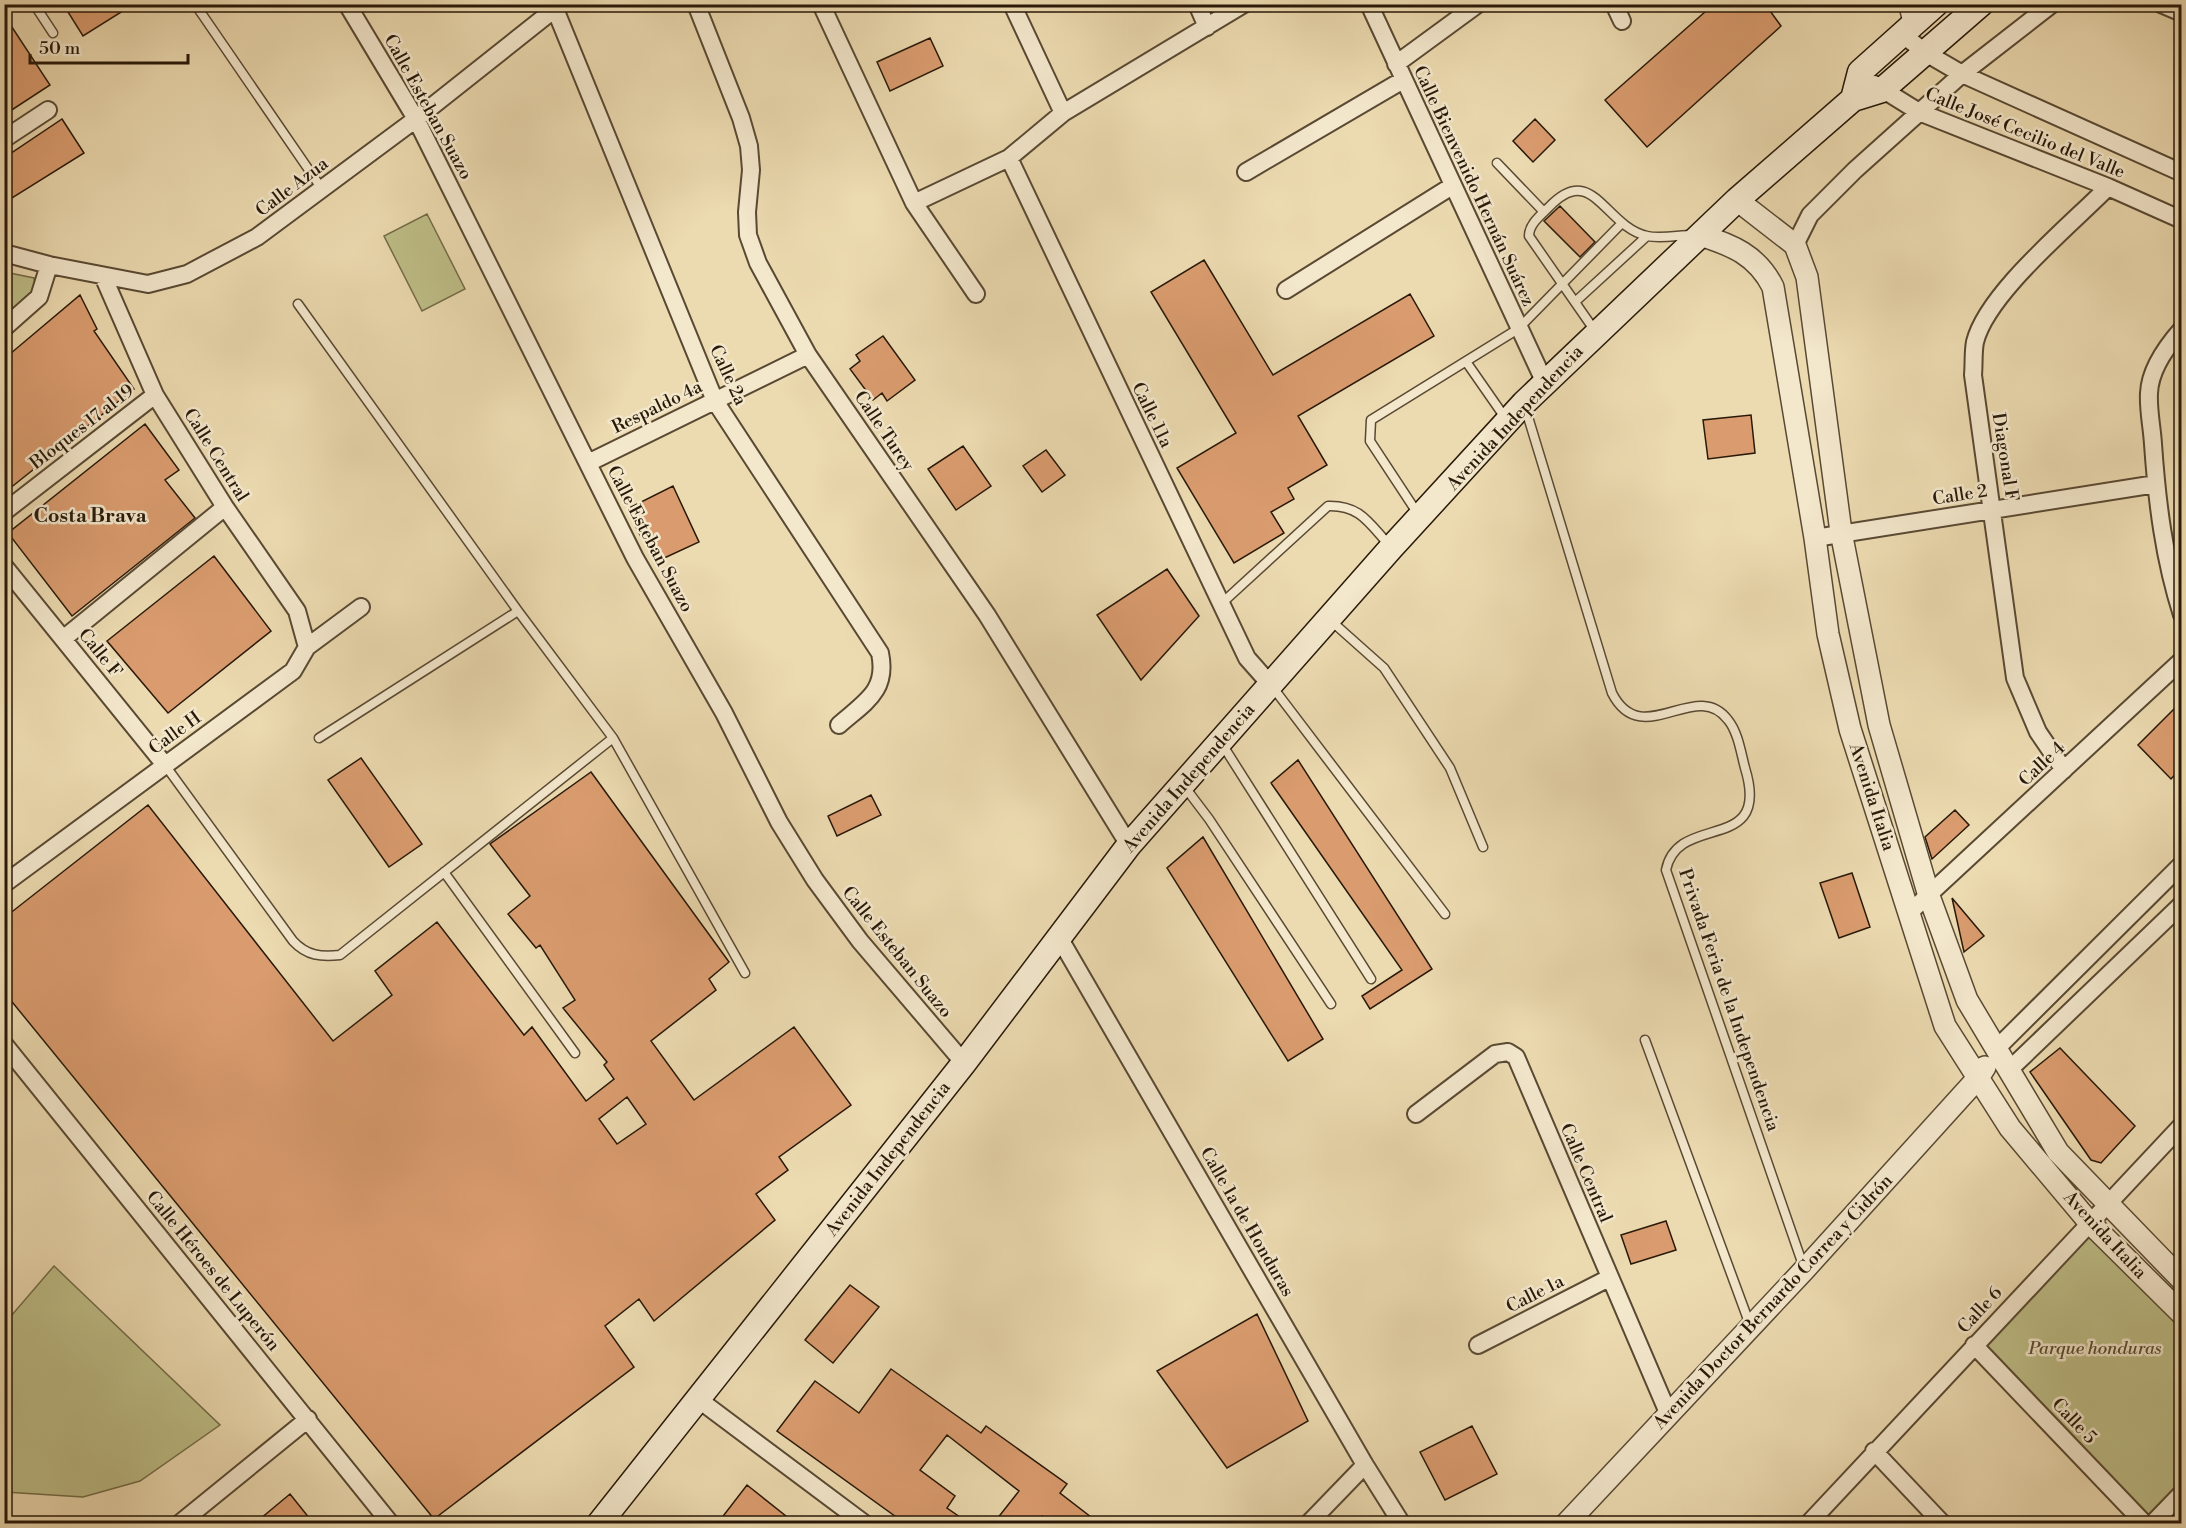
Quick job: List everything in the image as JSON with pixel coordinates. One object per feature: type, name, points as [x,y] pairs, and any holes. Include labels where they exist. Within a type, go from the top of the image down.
[{"type":"main road","points":[[1853,99],[1860,72],[1936,4]]},
{"type":"main road","name":"Avenida Independencia","points":[[599,1524],[964,1063],[1129,845],[1184,786],[1220,741],[1392,548],[1524,403],[1737,200],[1853,99],[1881,90],[1981,4]]},
{"type":"street","name":"Calle Esteban Suazo","points":[[347,4],[416,119],[635,558],[724,713],[779,822],[815,880],[860,941],[964,1063]]},
{"type":"street","name":"Calle Turey","points":[[696,4],[741,118],[749,146],[751,170],[747,212],[748,235],[758,263],[808,355],[987,615],[1129,845]]},
{"type":"street","points":[[821,4],[914,203],[976,294]]},
{"type":"street","points":[[1012,4],[1064,113]]},
{"type":"street","points":[[1197,4],[1207,27]]},
{"type":"street","points":[[914,203],[1009,158],[1064,113],[1244,4]]},
{"type":"street","name":"Calle Bienvenido Hernán Suárez","points":[[1369,4],[1545,383]]},
{"type":"street","points":[[1396,64],[1478,4]]},
{"type":"street","points":[[1614,4],[1622,21]]},
{"type":"street","points":[[1737,200],[1795,245],[1810,215],[1919,112],[1962,74],[2052,4]]},
{"type":"street","points":[[2161,4],[2181,13]]},
{"type":"street","name":"Calle Azua","points":[[4,252],[49,265],[148,284],[187,274],[257,237],[416,119],[557,6]]},
{"type":"street","name":"Calle 2a","points":[[557,6],[715,401],[880,653],[883,667],[877,690],[839,724]]},
{"type":"street","name":"Calle José Cecilio del Valle","points":[[1906,31],[1926,52],[1962,74],[2181,173]]},
{"type":"street","name":"Calle José Cecilio del Valle","points":[[1860,72],[1881,90],[1919,112],[2108,187],[2181,220]]},
{"type":"street","points":[[1246,172],[1403,80]]},
{"type":"street","points":[[4,140],[48,110]]},
{"type":"street","name":"Calle 11a","points":[[1009,158],[1247,658],[1270,684]]},
{"type":"street","points":[[1286,290],[1452,186]]},
{"type":"street","name":"Diagonal F","points":[[2064,770],[2038,732],[2015,678],[1994,509],[1973,375],[1975,342],[1989,313],[2011,284],[2108,187]]},
{"type":"street","name":"Avenida Italia","points":[[1700,235],[1730,244],[1753,258],[1766,271],[1773,286],[1815,538],[1828,634],[1850,729],[1945,1026],[2010,1128],[2089,1222],[2181,1314]]},
{"type":"street","name":"Avenida Italia","points":[[1795,245],[1807,277],[1841,532],[1879,725],[1929,896],[1967,1000],[2058,1152],[2181,1280]]},
{"type":"street","points":[[4,328],[39,297],[49,265]]},
{"type":"street","name":"Calle Central","points":[[103,276],[155,394],[225,507],[297,611],[307,647]]},
{"type":"street","points":[[2181,329],[2167,346],[2156,368],[2149,392],[2156,484],[2166,559],[2181,615]]},
{"type":"street","name":"Respaldo 4a","points":[[588,463],[808,355]]},
{"type":"street","name":"Bloques 17 al 19","points":[[4,512],[155,394]]},
{"type":"street","name":"Calle 2","points":[[1815,538],[1841,532],[2156,484]]},
{"type":"street","points":[[63,639],[225,507]]},
{"type":"street","name":"Calle F","points":[[4,566],[165,765]]},
{"type":"street","name":"Calle H","points":[[4,884],[293,672],[307,647],[361,607]]},
{"type":"street","name":"Calle 4","points":[[1909,914],[2181,660]]},
{"type":"street","name":"Avenida Doctor Bernardo Correa y Cidrón","points":[[1566,1524],[1978,1078],[1995,1050],[2181,864]]},
{"type":"street","points":[[1978,1078],[2008,1071],[2181,904]]},
{"type":"street","name":"Calle 1a de Honduras","points":[[1060,939],[1365,1465],[1402,1524]]},
{"type":"street","name":"Calle Héroes de Luperón","points":[[4,1044],[391,1524]]},
{"type":"street","name":"Calle Central","points":[[1416,1114],[1495,1054],[1508,1052],[1516,1057],[1669,1415]]},
{"type":"street","name":"Calle 6","points":[[1808,1524],[2181,1125]]},
{"type":"street","name":"Calle 1a","points":[[1478,1345],[1609,1278]]},
{"type":"street","name":"Calle 5","points":[[1974,1345],[2145,1524]]},
{"type":"street","points":[[698,1399],[865,1524]]},
{"type":"street","points":[[179,1524],[308,1419]]},
{"type":"street","points":[[1874,1451],[1943,1524]]},
{"type":"street","points":[[1308,1524],[1365,1465]]},
{"type":"street","points":[[2152,1524],[2181,1493]]},
{"type":"lane","points":[[34,4],[53,33]]},
{"type":"lane","points":[[195,4],[322,189]]},
{"type":"lane","points":[[1903,4],[1906,31]]},
{"type":"lane","points":[[1497,164],[1544,212]]},
{"type":"lane","points":[[1596,332],[1529,236],[1530,227],[1563,192],[1578,189],[1592,195],[1622,224],[1647,236],[1700,235]]},
{"type":"lane","points":[[1421,518],[1370,441],[1371,420],[1467,363],[1518,329],[1622,224]]},
{"type":"lane","points":[[1575,302],[1647,236]]},
{"type":"lane","points":[[298,304],[518,611],[613,738],[745,973]]},
{"type":"lane","points":[[1467,363],[1508,421]]},
{"type":"lane","name":"Privada Feria de la Independencia","points":[[1524,403],[1612,693],[1619,707],[1629,714],[1645,718],[1704,705],[1719,710],[1729,720],[1735,734],[1751,788],[1751,803],[1745,816],[1736,824],[1686,841],[1675,848],[1668,858],[1666,870],[1804,1269]]},
{"type":"lane","points":[[1221,604],[1328,506],[1342,505],[1356,510],[1392,548]]},
{"type":"lane","points":[[320,738],[518,611]]},
{"type":"lane","points":[[1329,619],[1384,668],[1450,768],[1483,847]]},
{"type":"lane","points":[[1270,684],[1445,914]]},
{"type":"lane","points":[[165,765],[293,941],[302,951],[322,957],[340,955],[613,738]]},
{"type":"lane","points":[[1220,741],[1371,979]]},
{"type":"lane","points":[[1184,786],[1209,819],[1331,1004]]},
{"type":"lane","points":[[444,872],[575,1053]]},
{"type":"lane","points":[[1645,1040],[1750,1326]]},
{"type":"green space","points":[[427,214],[465,289],[422,311],[384,236]]},
{"type":"green space","points":[[5,272],[34,278],[35,284],[26,300],[5,317]]},
{"type":"green space","name":"Parque honduras","points":[[2089,1222],[2181,1314],[2181,1493],[2152,1523],[1974,1345]]},
{"type":"green space","points":[[54,1266],[220,1425],[140,1481],[83,1497],[5,1492],[5,1323]]},
{"type":"building","points":[[63,4],[134,4],[83,36]]},
{"type":"building","points":[[1714,4],[1765,4],[1781,26],[1647,147],[1605,100]]},
{"type":"building","points":[[4,15],[50,85],[4,115]]},
{"type":"building","points":[[930,38],[943,66],[890,91],[877,62]]},
{"type":"building","points":[[62,119],[84,153],[4,203],[4,158]]},
{"type":"building","points":[[1535,119],[1555,140],[1533,162],[1513,141]]},
{"type":"building","points":[[1560,206],[1595,242],[1580,257],[1544,221]]},
{"type":"building","points":[[1204,260],[1273,375],[1410,294],[1434,336],[1298,416],[1327,465],[1288,488],[1294,499],[1271,512],[1284,533],[1234,563],[1177,468],[1236,433],[1151,292]]},
{"type":"building","points":[[80,295],[97,329],[94,331],[134,389],[4,493],[4,359]]},
{"type":"building","points":[[883,336],[915,380],[887,401],[882,393],[873,400],[850,369],[860,361],[856,355]]},
{"type":"building","points":[[1751,415],[1755,453],[1708,459],[1703,420]]},
{"type":"building","points":[[145,424],[179,470],[165,480],[195,518],[72,616],[8,533]]},
{"type":"building","points":[[963,446],[991,486],[956,510],[928,469]]},
{"type":"building","points":[[1046,450],[1065,475],[1042,492],[1023,466]]},
{"type":"building","points":[[673,486],[699,542],[660,560],[647,534],[641,537],[627,509]]},
{"type":"building","points":[[214,556],[271,631],[168,713],[107,641]]},
{"type":"building","points":[[1167,569],[1199,616],[1141,680],[1097,615]]},
{"type":"building","points":[[2181,702],[2181,768],[2171,779],[2138,745]]},
{"type":"building","points":[[361,758],[422,844],[389,867],[328,780]]},
{"type":"building","points":[[1298,760],[1432,969],[1370,1009],[1362,996],[1402,970],[1271,783]]},
{"type":"building","points":[[591,772],[729,962],[709,979],[716,990],[651,1041],[694,1100],[794,1027],[851,1105],[779,1157],[788,1170],[756,1194],[775,1220],[654,1321],[639,1299],[605,1326],[634,1367],[434,1519],[4,992],[4,918],[148,805],[333,1041],[392,995],[375,971],[437,922],[524,1035],[532,1027],[586,1101],[614,1079],[604,1065],[607,1062],[563,1008],[575,1000],[540,945],[536,948],[508,914],[530,896],[490,844]],"holes":[[[627,1097],[646,1124],[617,1144],[599,1119]]]},
{"type":"building","points":[[871,795],[881,815],[837,836],[828,816]]},
{"type":"building","points":[[1955,810],[1969,825],[1932,859],[1925,837]]},
{"type":"building","points":[[1203,837],[1323,1039],[1288,1061],[1167,868]]},
{"type":"building","points":[[1852,873],[1870,927],[1839,938],[1820,883]]},
{"type":"building","points":[[1952,898],[1984,936],[1964,952]]},
{"type":"building","points":[[2060,1048],[2135,1126],[2101,1163],[2091,1160],[2030,1072]]},
{"type":"building","points":[[1666,1221],[1676,1250],[1631,1264],[1621,1235]]},
{"type":"building","points":[[850,1285],[879,1307],[833,1363],[805,1340]]},
{"type":"building","points":[[1257,1314],[1308,1421],[1227,1468],[1157,1371]]},
{"type":"building","points":[[891,1369],[981,1433],[986,1426],[1067,1484],[1060,1493],[1100,1524],[1051,1524],[1042,1516],[1036,1524],[993,1524],[1019,1491],[947,1435],[920,1470],[955,1496],[947,1508],[970,1524],[906,1524],[777,1431],[815,1381],[859,1413]]},
{"type":"building","points":[[1472,1426],[1497,1474],[1445,1500],[1420,1452]]},
{"type":"building","points":[[747,1485],[796,1524],[717,1524]]},
{"type":"building","points":[[290,1494],[314,1524],[254,1524]]},
{"type":"district","name":"Costa Brava","points":[[90,516]]}]
